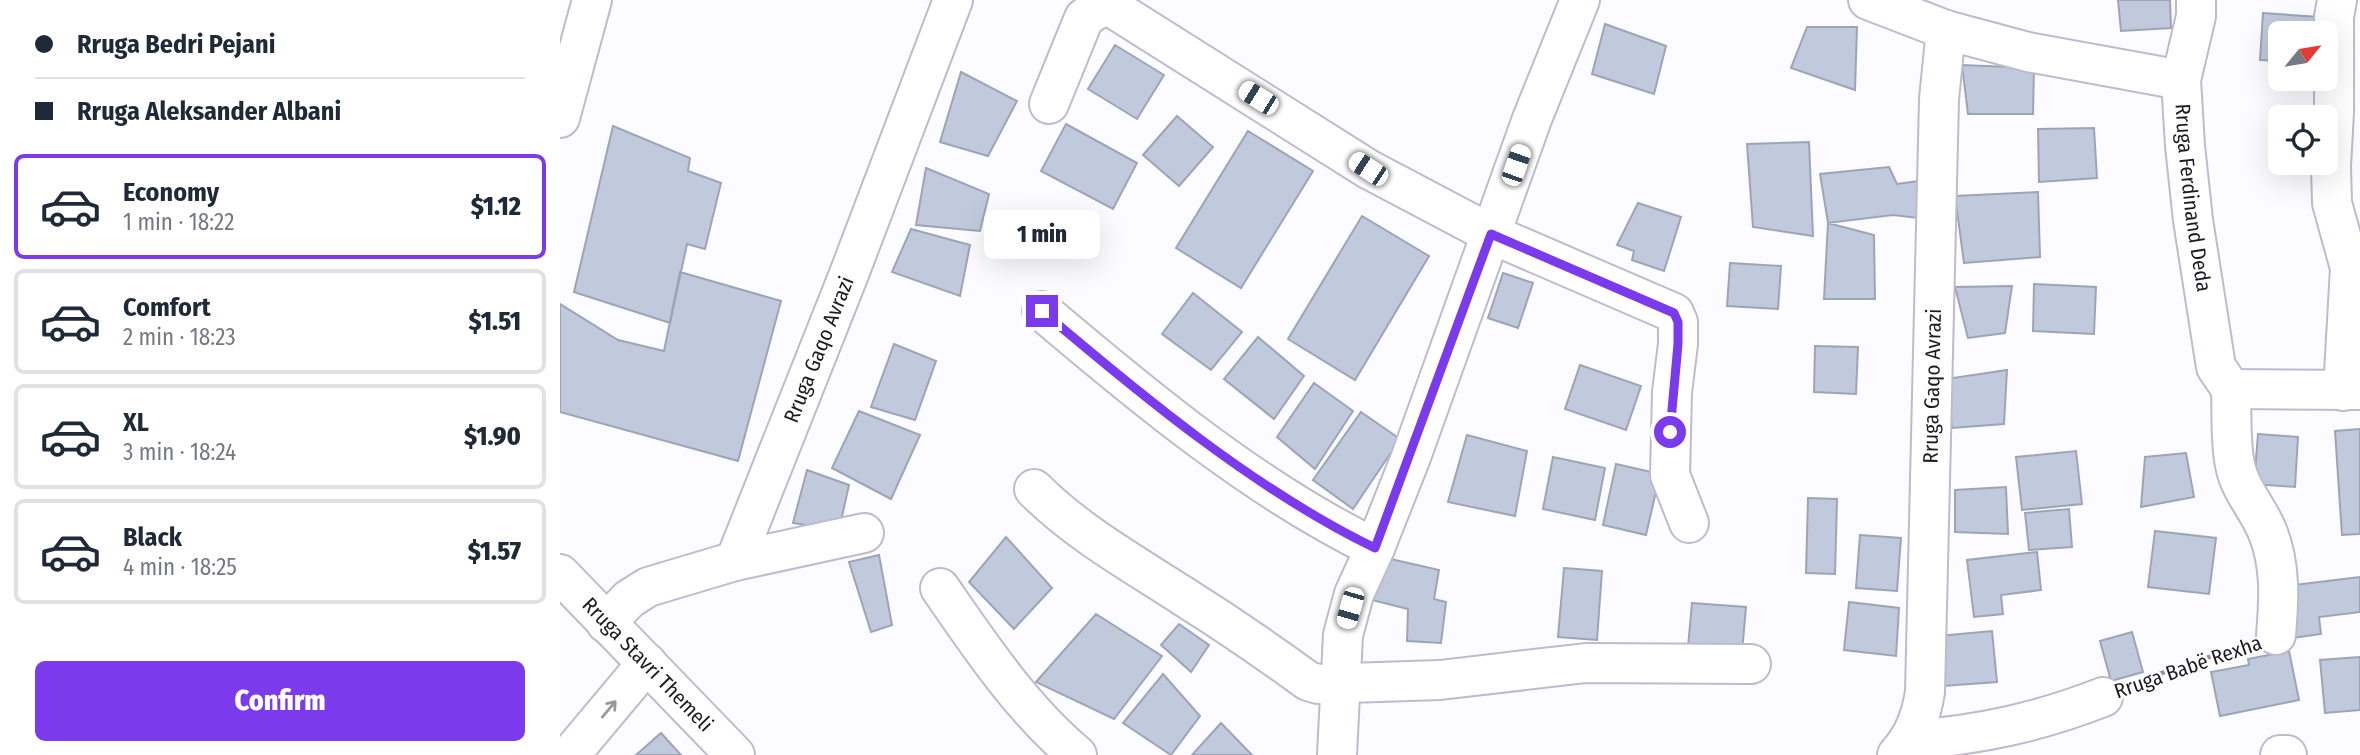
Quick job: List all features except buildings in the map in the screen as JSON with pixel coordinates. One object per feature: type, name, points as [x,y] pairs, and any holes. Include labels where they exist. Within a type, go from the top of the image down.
[{"type":"street","points":[[560,118],[592,0]]},
{"type":"street","name":"Rruga Gaqo Avrazi","points":[[736,561],[953,0]]},
{"type":"street","points":[[1868,0],[1946,30],[2028,52],[2181,80]]},
{"type":"street","name":"Rruga Ferdinand Deda","points":[[2196,0],[2196,16],[2181,80],[2193,220],[2216,368],[2231,389]]},
{"type":"street","points":[[2231,389],[2352,390],[2350,268],[2332,203],[2334,18],[2337,0]]},
{"type":"street","points":[[1337,755],[1343,635],[1354,594],[1375,548],[1574,2]]},
{"type":"street","points":[[1049,104],[1084,18],[1099,8],[1111,7],[1368,169],[1491,234],[1674,313],[1678,322],[1678,333],[1672,392],[1670,475],[1689,523]]},
{"type":"street","name":"Rruga Gaqo Avrazi","points":[[1904,747],[1920,717],[1925,692],[1939,99],[1946,30]]},
{"type":"street","points":[[1042,311],[1109,369],[1247,472],[1346,534],[1375,548]]},
{"type":"street","name":"Rruga Babë Rexha","points":[[2231,389],[2235,465],[2245,494],[2268,531],[2276,561],[2279,597],[2276,635]]},
{"type":"street","points":[[1034,489],[1055,510],[1079,528],[1251,640],[1308,681],[1318,684],[1440,680],[1586,663],[1751,664]]},
{"type":"street","points":[[606,623],[629,599],[648,587],[736,561],[864,533]]},
{"type":"street","name":"Rruga Stavri Themeli","points":[[560,574],[735,755]]},
{"type":"street","points":[[940,588],[1034,714],[1077,755]]},
{"type":"street","points":[[570,755],[648,663]]},
{"type":"street","name":"Rruga Babë Rexha","points":[[1904,747],[2022,724],[2103,697]]},
{"type":"street","points":[[2280,755],[2287,755]]},
{"type":"path","name":"Rruga Babë Rexha","points":[[2103,697],[2182,665],[2237,648],[2260,644],[2276,635]]},
{"type":"route","points":[[1042,311],[1109,369],[1247,472],[1346,534],[1375,548],[1411,457],[1491,234],[1674,313],[1678,322],[1678,344],[1670,432]]}]
